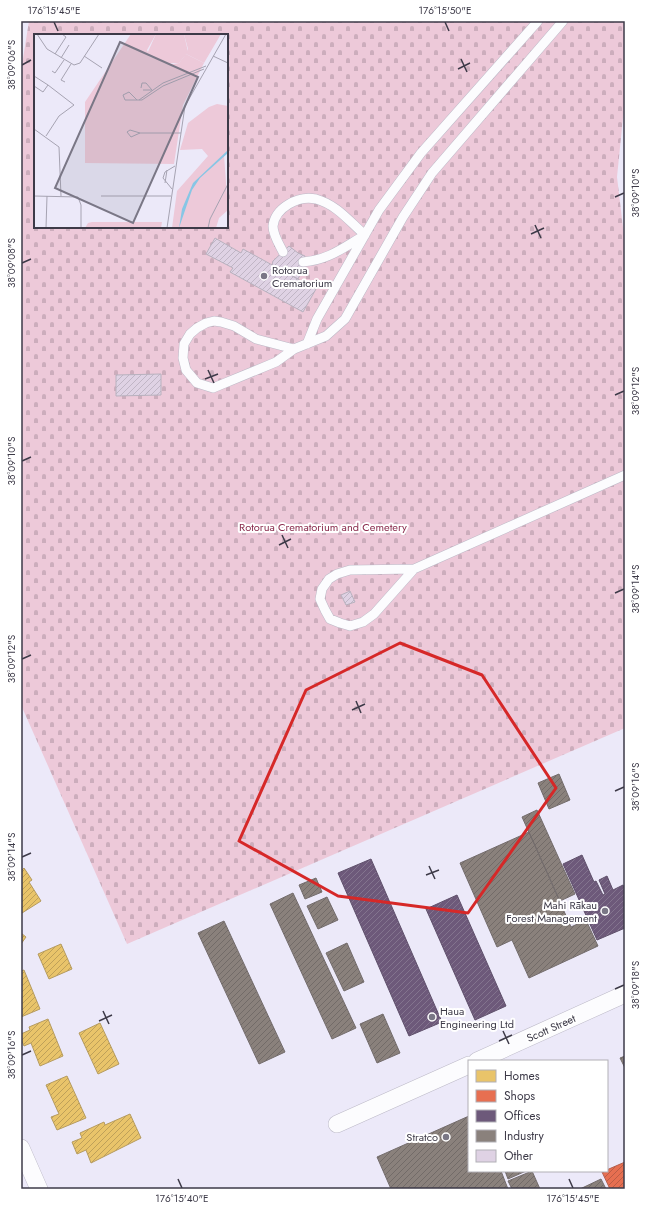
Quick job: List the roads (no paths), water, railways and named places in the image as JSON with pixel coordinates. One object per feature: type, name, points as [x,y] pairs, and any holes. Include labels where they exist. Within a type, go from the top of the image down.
[{"type":"street","name":"Scott Street","points":[[479,1060],[625,994]]},
{"type":"street","points":[[337,1124],[468,1065]]},
{"type":"street","points":[[21,1148],[39,1189]]},
{"type":"lane","points":[[307,344],[317,319],[379,210],[421,153],[538,21]]},
{"type":"lane","points":[[294,349],[256,338],[234,326],[214,321],[206,323],[190,334],[184,344],[182,358],[186,370],[197,384],[213,388],[276,362],[294,349],[326,336],[345,319],[403,217],[432,173],[563,21]]},
{"type":"lane","points":[[283,252],[276,240],[273,227],[276,216],[284,206],[304,199],[315,199],[340,210],[350,222],[365,234]]},
{"type":"lane","points":[[303,262],[316,261],[334,254],[365,234]]},
{"type":"lane","points":[[414,569],[374,614],[363,622],[350,626],[330,619],[320,599],[322,589],[329,579],[337,574],[350,570],[414,569],[625,475]]},
{"type":"place","name":"Rotorua Crematorium","points":[[264,276]]},
{"type":"place","name":"Mahi Rākau Forest Management","points":[[605,911]]},
{"type":"place","name":"Haua Engineering Ltd","points":[[432,1017]]},
{"type":"place","name":"Stratco","points":[[446,1137]]},
{"type":"park label","name":"Rotorua Crematorium and Cemetery","points":[[323,527]]}]
